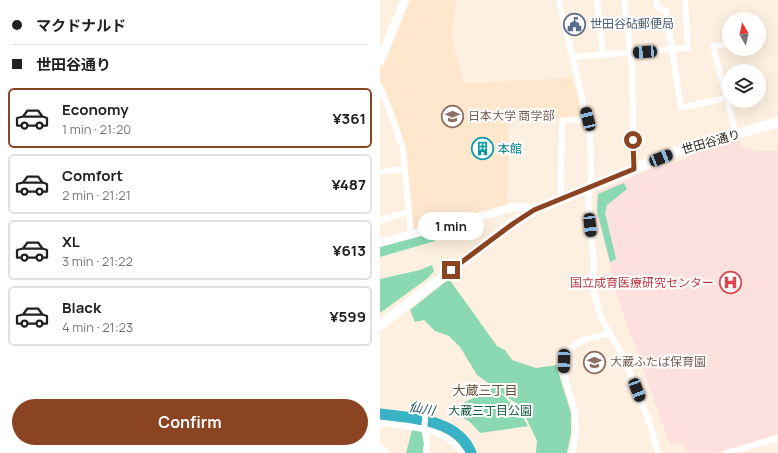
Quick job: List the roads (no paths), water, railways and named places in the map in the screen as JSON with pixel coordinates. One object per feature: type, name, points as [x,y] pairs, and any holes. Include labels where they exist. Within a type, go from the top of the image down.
[{"type":"main road","points":[[380,61],[405,0]]},
{"type":"main road","name":"世田谷通り","points":[[380,325],[514,223],[534,210],[674,153],[778,122]]},
{"type":"street","points":[[559,0],[588,119],[591,180],[588,209],[594,264],[592,284],[601,317],[627,366],[651,427],[658,453]]},
{"type":"street","points":[[597,0],[604,55]]},
{"type":"street","points":[[624,0],[631,53],[634,169]]},
{"type":"street","points":[[656,0],[657,7],[666,11],[681,108],[722,99]]},
{"type":"street","points":[[572,57],[688,48],[686,0]]},
{"type":"street","points":[[722,45],[713,46],[722,82]]},
{"type":"street","points":[[380,88],[388,103],[403,149],[411,235]]},
{"type":"street","points":[[729,108],[734,128],[734,135]]},
{"type":"street","points":[[562,199],[562,121],[588,119]]},
{"type":"street","points":[[380,172],[405,169]]},
{"type":"street","points":[[380,243],[520,206],[534,210]]},
{"type":"street","points":[[507,209],[512,210],[514,215],[514,223]]},
{"type":"street","points":[[380,220],[409,212]]},
{"type":"street","points":[[572,453],[576,431],[575,414],[563,371],[564,361],[572,348],[581,342],[610,333]]},
{"type":"street","points":[[426,413],[424,429],[427,443],[426,453]]},
{"type":"street","points":[[380,423],[437,432],[448,438],[462,453]]},
{"type":"street","points":[[727,453],[778,438]]},
{"type":"street","points":[[380,448],[387,453]]},
{"type":"waterway","name":"仙川","points":[[380,414],[419,419],[445,427],[456,433],[465,442],[471,453]]},
{"type":"place","name":"世田谷砧郵便局","points":[[575,24]]},
{"type":"place","name":"日本大学 商学部","points":[[452,116]]},
{"type":"place","name":"本館","points":[[482,149]]},
{"type":"place","name":"国立成育医療研究センター","points":[[730,283]]},
{"type":"place","name":"大蔵ふたば保育園","points":[[594,362]]},
{"type":"district","name":"大蔵三丁目","points":[[485,390]]},
{"type":"park label","name":"大蔵三丁目公園","points":[[490,411]]}]
